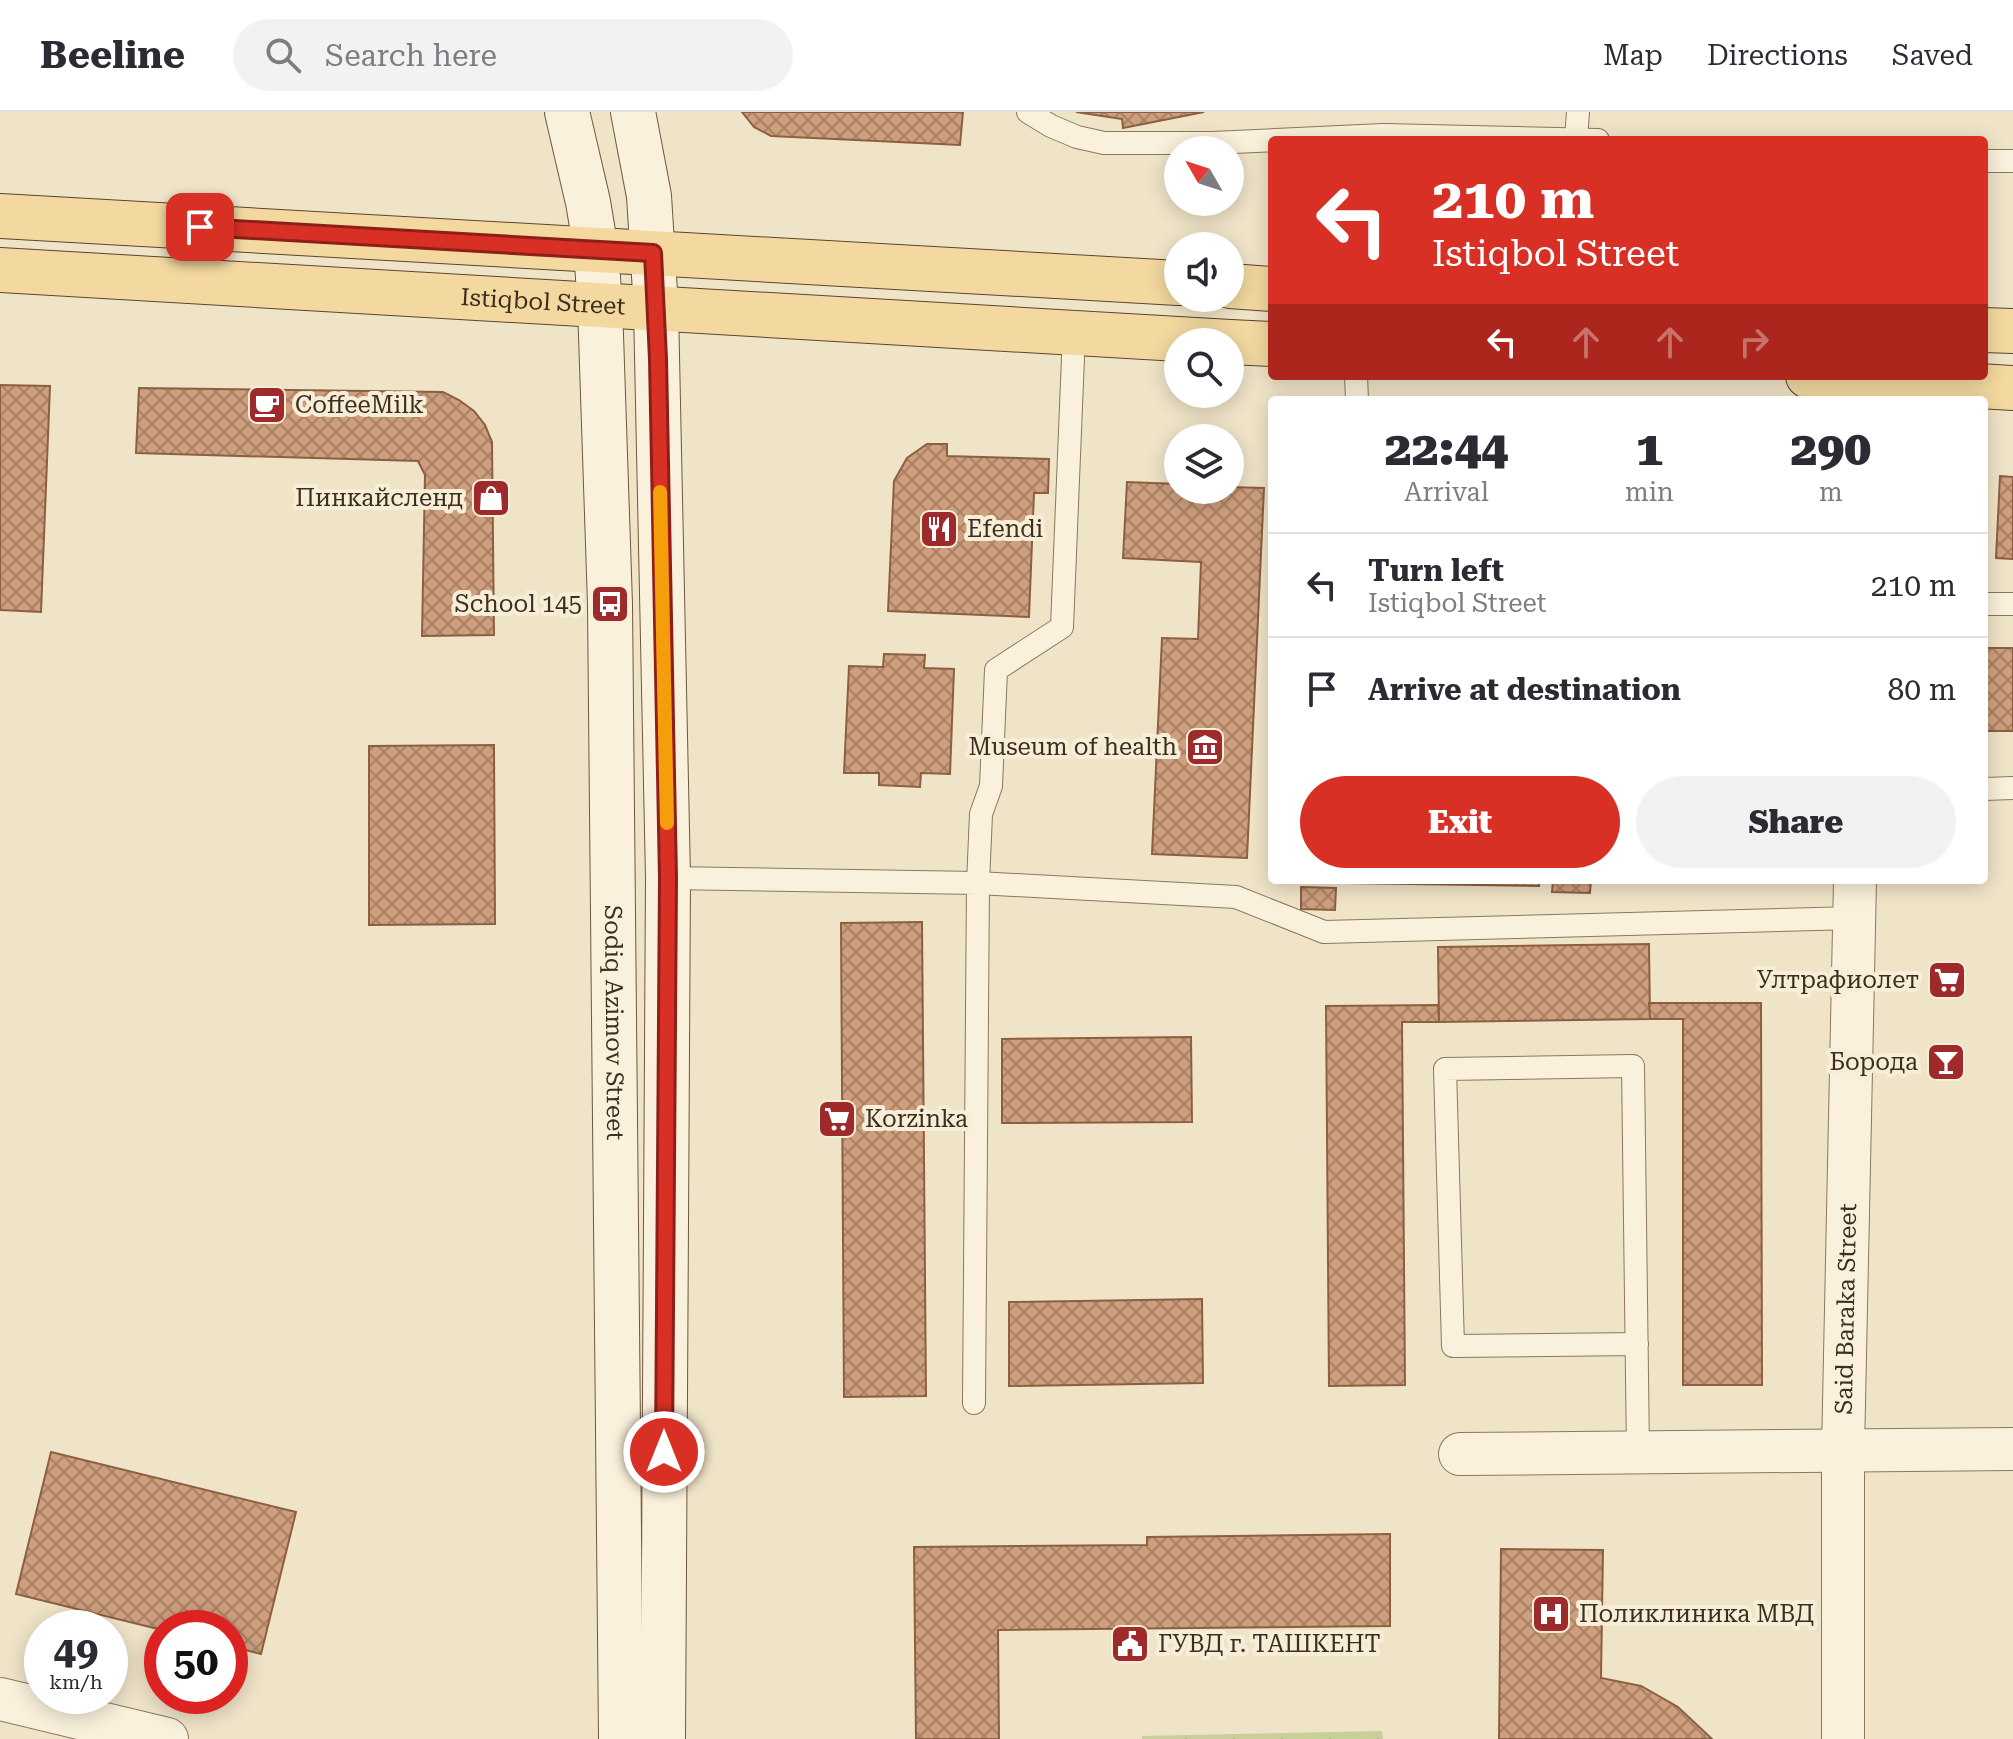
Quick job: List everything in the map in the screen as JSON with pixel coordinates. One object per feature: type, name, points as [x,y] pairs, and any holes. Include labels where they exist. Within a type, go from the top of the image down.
[{"type":"main road","points":[[567,112],[596,250]]},
{"type":"main road","points":[[633,112],[649,196],[656,308],[668,878],[663,1739]]},
{"type":"main road","points":[[0,216],[1164,282]]},
{"type":"main road","name":"Sodiq Azimov Street","points":[[596,250],[610,604],[621,1739]]},
{"type":"main road","name":"Istiqbol Street","points":[[0,270],[1164,338]]},
{"type":"main road","points":[[1244,287],[1268,289]]},
{"type":"main road","points":[[1988,330],[2013,331]]},
{"type":"main road","name":"Istiqbol Street","points":[[1244,343],[1268,344]]},
{"type":"main road","points":[[1829,380],[1856,385],[2013,388]]},
{"type":"street","name":"Said Baraka Street","points":[[1843,1739],[1843,1451],[1854,899]]},
{"type":"street","points":[[1460,1454],[2013,1449]]},
{"type":"street","points":[[0,1699],[167,1739]]},
{"type":"lane","points":[[1028,112],[1077,137],[1104,143],[1268,140]]},
{"type":"lane","points":[[1578,112],[1586,136]]},
{"type":"lane","points":[[1362,136],[1434,136]]},
{"type":"lane","points":[[1988,161],[2013,161]]},
{"type":"lane","points":[[974,1403],[981,814],[991,786],[996,670],[1062,627],[1074,333]]},
{"type":"lane","points":[[1988,604],[2013,604]]},
{"type":"lane","points":[[1988,789],[2013,788]]},
{"type":"lane","points":[[668,878],[978,883],[1236,897],[1324,932],[1854,899]]},
{"type":"lane","points":[[1637,1344],[1453,1346],[1445,1069],[1633,1066],[1637,1344],[1638,1453]]},
{"type":"green space","points":[[1382,1731],[1383,1739],[1142,1739],[1142,1736]]},
{"type":"building","points":[[742,112],[963,112],[960,145],[771,136],[754,127]]},
{"type":"building","points":[[1076,112],[1204,112],[1123,128],[1122,119]]},
{"type":"building","points":[[0,385],[50,386],[41,612],[0,610]]},
{"type":"building","points":[[139,388],[443,392],[459,400],[474,411],[485,425],[492,442],[494,635],[422,636],[425,475],[418,461],[136,453]]},
{"type":"building","points":[[927,444],[947,444],[947,456],[1049,459],[1048,493],[1034,493],[1029,617],[888,611],[894,481],[907,458]]},
{"type":"building","points":[[2000,476],[2013,477],[2013,559],[1996,558]]},
{"type":"building","name":"Museum of health","points":[[1127,482],[1164,483],[1164,504],[1244,504],[1244,487],[1264,488],[1247,858],[1152,854],[1162,638],[1198,639],[1201,562],[1123,558]]},
{"type":"building","points":[[1988,648],[2013,648],[2013,731],[1988,731]]},
{"type":"building","points":[[884,654],[925,655],[924,668],[954,669],[950,774],[921,773],[920,787],[879,785],[879,773],[844,773],[849,666],[883,667]]},
{"type":"building","points":[[494,745],[495,924],[369,925],[369,746]]},
{"type":"building","points":[[1412,884],[1539,884],[1539,886]]},
{"type":"building","points":[[1553,884],[1591,884],[1590,893],[1552,892]]},
{"type":"building","points":[[1301,887],[1336,888],[1335,910],[1301,909]]},
{"type":"building","points":[[922,922],[926,1396],[844,1397],[841,923]]},
{"type":"building","points":[[1649,944],[1650,1019],[1439,1022],[1438,947]]},
{"type":"building","points":[[1649,1003],[1761,1003],[1762,1385],[1683,1385],[1683,1019],[1650,1019]]},
{"type":"building","points":[[1438,1005],[1439,1022],[1402,1022],[1405,1385],[1329,1386],[1326,1006]]},
{"type":"building","points":[[1191,1037],[1192,1122],[1002,1123],[1002,1039]]},
{"type":"building","points":[[1202,1299],[1203,1383],[1009,1386],[1009,1302]]},
{"type":"building","points":[[51,1452],[296,1512],[261,1654],[248,1651],[248,1610],[144,1610],[144,1626],[128,1622],[128,1610],[81,1610],[16,1594]]},
{"type":"building","points":[[1390,1534],[1390,1626],[998,1630],[999,1739],[916,1739],[914,1547],[1147,1545],[1147,1537]]},
{"type":"building","name":"Поликлиника МВД","points":[[1501,1549],[1603,1550],[1601,1678],[1641,1686],[1678,1707],[1712,1739],[1499,1739]]},
{"type":"slow traffic","points":[[660,492],[667,823]]},
{"type":"place","name":"CoffeeMilk","points":[[267,405]]},
{"type":"place","name":"Пинкайсленд","points":[[491,498]]},
{"type":"place","name":"Efendi","points":[[939,529]]},
{"type":"place","name":"School 145","points":[[610,604]]},
{"type":"place","name":"Museum of health","points":[[1205,747]]},
{"type":"place","name":"Ултрафиолет","points":[[1947,980]]},
{"type":"place","name":"Борода","points":[[1946,1062]]},
{"type":"place","name":"Korzinka","points":[[837,1119]]},
{"type":"place","name":"Поликлиника МВД","points":[[1551,1614]]},
{"type":"place","name":"ГУВД г. ТАШКЕНТ","points":[[1130,1644]]},
{"type":"route","points":[[200,227],[653,253],[658,359],[668,878],[664,1452]]}]
